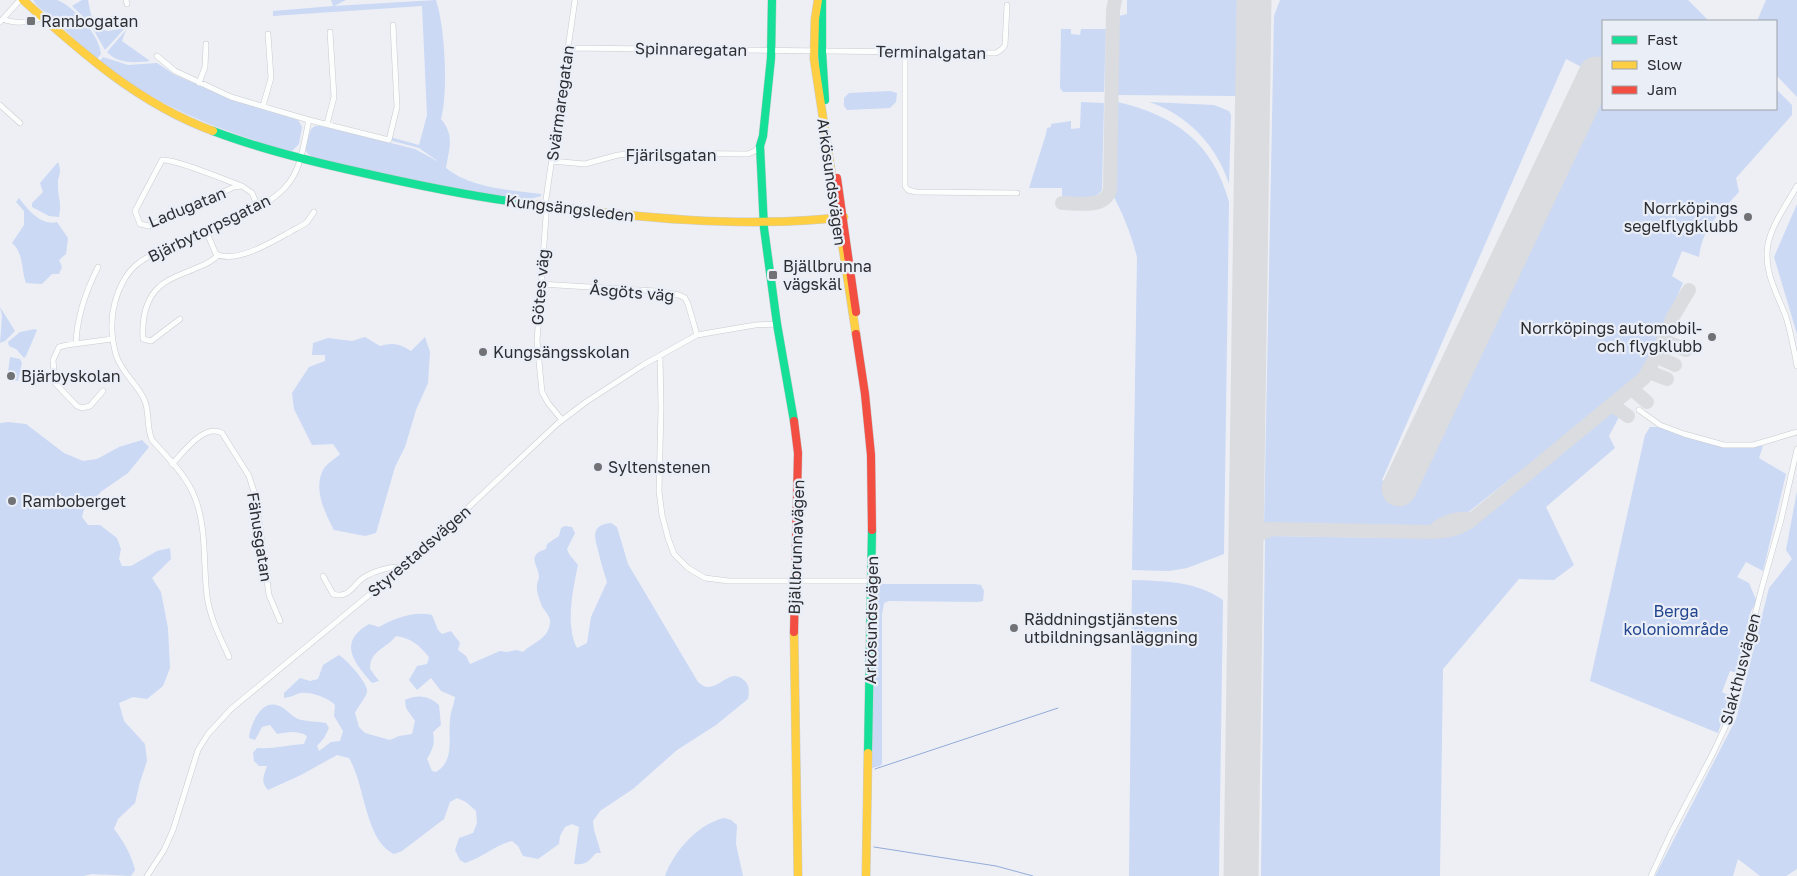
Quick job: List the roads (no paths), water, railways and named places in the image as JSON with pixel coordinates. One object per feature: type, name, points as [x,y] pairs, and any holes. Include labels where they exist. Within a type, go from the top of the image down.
[{"type":"main road","name":"Kungsängsleden","points":[[21,0],[106,72],[165,110],[235,139],[300,158],[436,190],[602,214],[763,221],[841,217]]},
{"type":"main road","points":[[763,221],[760,146],[763,136],[771,50],[772,0]]},
{"type":"main road","name":"Arkösundsvägen","points":[[818,0],[818,51],[867,408],[871,461],[872,581],[866,876]]},
{"type":"main road","name":"Arkösundsvägen","points":[[818,51],[822,0]]},
{"type":"main road","name":"Bjällbrunnavägen","points":[[763,221],[777,324],[797,436],[798,473],[794,581],[798,876]]},
{"type":"street","points":[[1,20],[21,0]]},
{"type":"street","name":"Svärmaregatan","points":[[545,206],[575,0]]},
{"type":"street","name":"Terminalgatan","points":[[818,51],[996,53],[1005,45],[1007,6]]},
{"type":"street","points":[[1,20],[9,22],[31,21],[42,17]]},
{"type":"street","points":[[157,56],[175,71],[231,97],[309,120],[389,140],[397,107],[393,25]]},
{"type":"street","points":[[327,124],[334,97],[330,32]]},
{"type":"street","points":[[263,106],[270,78],[268,34]]},
{"type":"street","points":[[199,83],[205,67],[206,44]]},
{"type":"street","name":"Spinnaregatan","points":[[568,48],[818,51]]},
{"type":"street","points":[[906,52],[904,180],[908,190],[916,192],[1017,194]]},
{"type":"street","points":[[0,105],[20,123]]},
{"type":"street","points":[[300,158],[309,120]]},
{"type":"street","name":"Fjärilsgatan","points":[[551,161],[585,164],[618,155],[636,153],[748,154],[760,146]]},
{"type":"street","name":"Bjärbytorpsgatan","points":[[229,656],[212,619],[207,597],[199,510],[189,485],[152,440],[144,400],[122,370],[112,339],[113,310],[124,280],[134,267],[150,256],[207,233],[272,199],[289,184],[300,158]]},
{"type":"street","name":"Ladugatan","points":[[242,186],[234,187],[149,226],[140,224],[135,215],[135,211],[162,160],[242,186],[252,193],[258,207]]},
{"type":"street","points":[[1797,186],[1773,230],[1768,244],[1767,258],[1770,276],[1786,317],[1797,366]]},
{"type":"street","name":"Götes väg","points":[[545,206],[546,216],[536,341],[540,383],[544,397],[562,420]]},
{"type":"street","points":[[207,233],[218,256],[231,256],[250,252],[268,244],[306,222],[314,212]]},
{"type":"street","points":[[180,319],[151,341],[143,338],[144,315],[150,299],[159,286],[172,278],[213,262],[218,256]]},
{"type":"street","points":[[76,343],[77,327],[86,292],[98,267]]},
{"type":"street","name":"Åsgöts väg","points":[[540,284],[656,291],[679,295],[685,298],[688,304],[697,335]]},
{"type":"street","name":"Styrestadsvägen","points":[[147,876],[164,850],[173,830],[198,750],[208,734],[231,709],[402,568],[562,420],[613,383],[697,335],[755,325],[777,324]]},
{"type":"street","points":[[103,391],[90,406],[82,408],[77,406],[55,383],[53,360],[60,347],[76,343],[112,339]]},
{"type":"street","points":[[660,356],[659,491],[662,515],[674,554],[688,568],[706,578],[729,581],[872,581]]},
{"type":"street","points":[[1639,410],[1660,425],[1684,434],[1724,444],[1753,445],[1797,432]]},
{"type":"street","name":"Fähusgatan","points":[[172,464],[198,438],[211,430],[217,430],[222,433],[249,476],[256,498],[269,595],[280,621]]},
{"type":"street","name":"Slakthusvägen","points":[[1651,876],[1728,721],[1781,520],[1797,449]]},
{"type":"street","points":[[323,576],[333,594],[340,596],[350,592],[361,579],[368,575],[396,566],[402,568]]},
{"type":"waterway","points":[[875,769],[1058,708]]},
{"type":"waterway","points":[[874,847],[996,866],[1033,876]]},
{"type":"place","name":"Rambogatan","points":[[31,21]]},
{"type":"place","name":"Norrköpings segelflygklubb","points":[[1748,217]]},
{"type":"place","name":"Bjällbrunna vägskäl","points":[[773,275]]},
{"type":"place","name":"Norrköpings automobil- och flygklubb","points":[[1712,337]]},
{"type":"place","name":"Kungsängsskolan","points":[[483,352]]},
{"type":"place","name":"Bjärbyskolan","points":[[11,376]]},
{"type":"place","name":"Syltenstenen","points":[[598,467]]},
{"type":"place","name":"Ramboberget","points":[[12,501]]},
{"type":"place","name":"Räddningstjänstens utbildningsanläggning","points":[[1014,628]]},
{"type":"park label","name":"Berga koloniområde","points":[[1676,620]]}]
